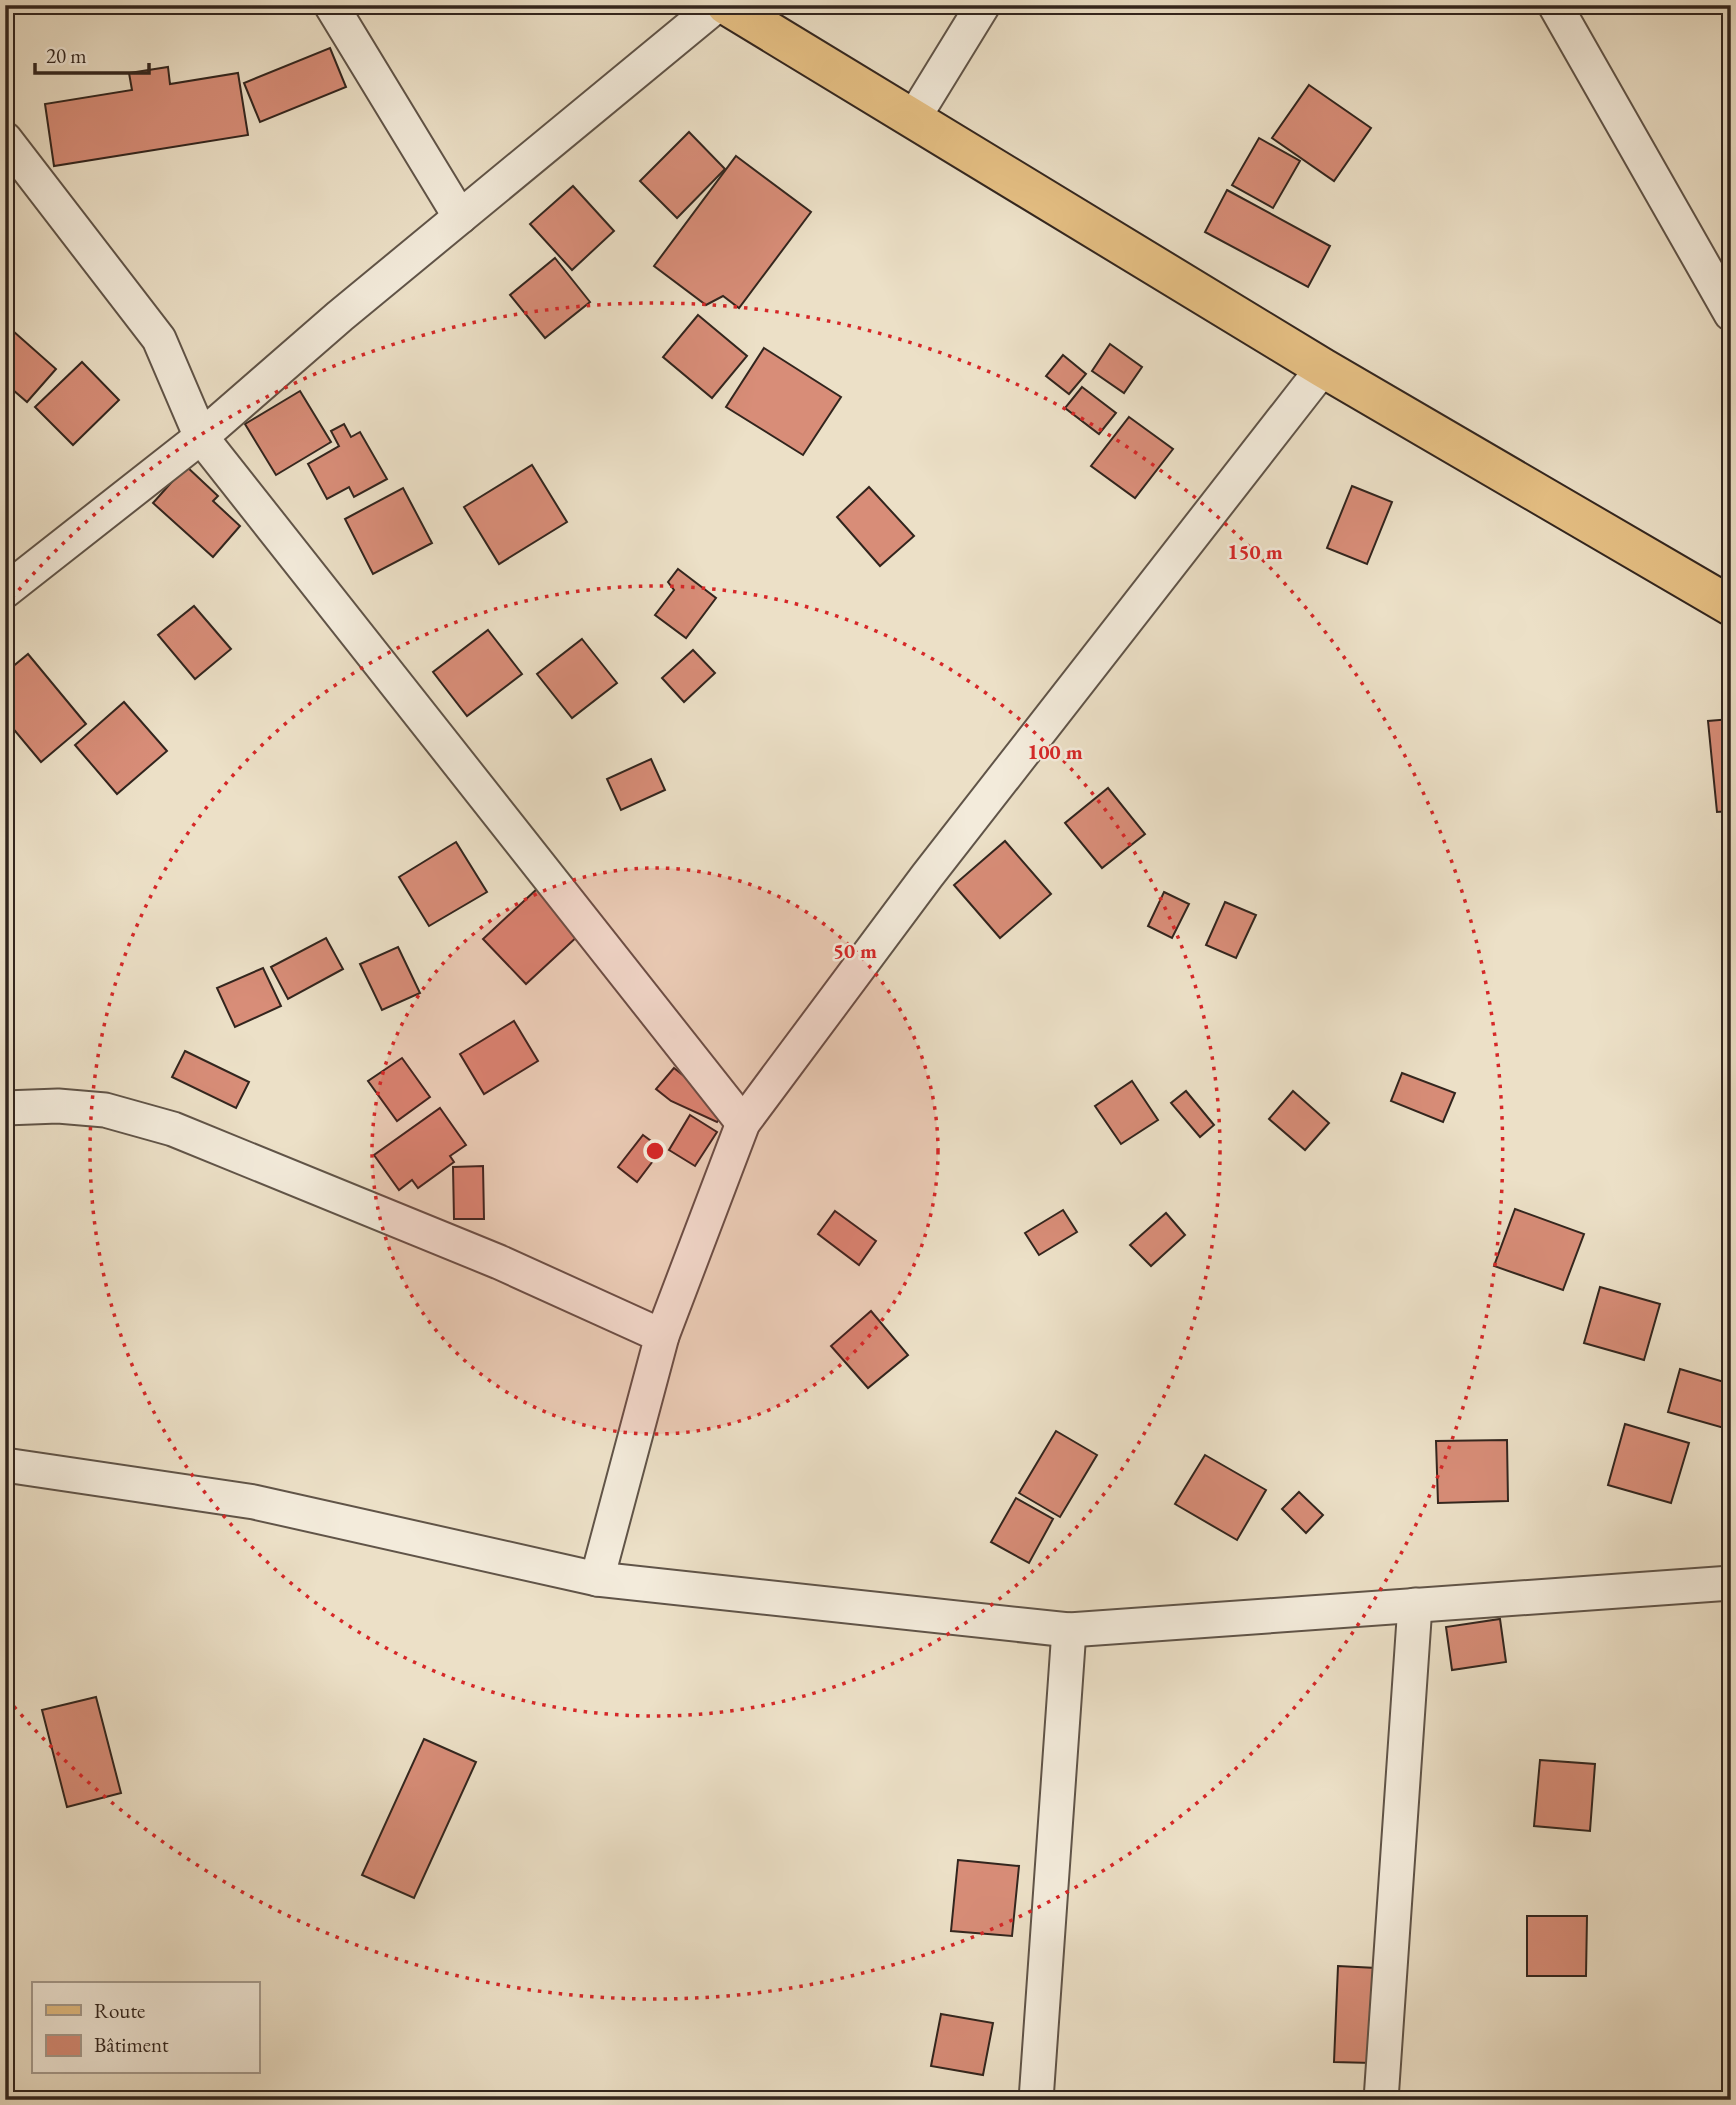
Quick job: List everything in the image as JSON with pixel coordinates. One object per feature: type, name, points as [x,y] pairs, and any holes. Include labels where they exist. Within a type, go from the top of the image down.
[{"type":"main road","points":[[726,5],[1323,368],[1731,606]]},
{"type":"street","points":[[331,5],[460,217]]},
{"type":"street","points":[[5,591],[201,437],[460,217],[717,5]]},
{"type":"street","points":[[913,119],[983,5]]},
{"type":"street","points":[[1555,5],[1731,314]]},
{"type":"street","points":[[5,139],[159,339],[201,437],[743,1124]]},
{"type":"street","points":[[597,1579],[662,1336],[743,1124],[927,876],[1323,368]]},
{"type":"street","points":[[5,1108],[58,1105],[105,1110],[173,1129],[499,1262],[662,1336]]},
{"type":"street","points":[[5,1465],[254,1502],[597,1579],[1069,1630],[1731,1583]]},
{"type":"street","points":[[1381,2100],[1416,1605]]},
{"type":"street","points":[[1036,2100],[1069,1630]]},
{"type":"building","points":[[330,48],[346,87],[260,122],[244,83]]},
{"type":"building","points":[[168,67],[170,84],[238,73],[248,135],[54,166],[45,104],[132,90],[129,73]]},
{"type":"building","points":[[1309,85],[1371,128],[1334,181],[1272,138]]},
{"type":"building","points":[[689,132],[725,169],[677,218],[640,181]]},
{"type":"building","points":[[1259,138],[1300,161],[1273,208],[1232,185]]},
{"type":"building","points":[[736,156],[811,212],[739,308],[723,296],[706,305],[654,266]]},
{"type":"building","points":[[573,186],[614,231],[572,270],[530,224]]},
{"type":"building","points":[[1227,190],[1330,246],[1308,287],[1205,232]]},
{"type":"building","points":[[555,258],[590,302],[545,338],[510,295]]},
{"type":"building","points":[[698,315],[747,356],[712,398],[663,357]]},
{"type":"building","points":[[13,331],[56,369],[27,402],[5,383],[5,341]]},
{"type":"building","points":[[1110,344],[1142,367],[1124,393],[1092,371]]},
{"type":"building","points":[[764,348],[841,397],[803,455],[726,407]]},
{"type":"building","points":[[1063,355],[1086,374],[1069,394],[1046,376]]},
{"type":"building","points":[[82,362],[119,400],[73,445],[35,407]]},
{"type":"building","points":[[1082,387],[1116,413],[1099,434],[1065,408]]},
{"type":"building","points":[[300,391],[331,442],[276,475],[245,424]]},
{"type":"building","points":[[1129,417],[1173,449],[1135,498],[1091,466]]},
{"type":"building","points":[[344,424],[351,437],[360,432],[387,479],[354,497],[349,487],[327,499],[308,464],[339,446],[331,431]]},
{"type":"building","points":[[532,465],[567,522],[499,564],[464,507]]},
{"type":"building","points":[[186,466],[218,496],[213,501],[240,526],[213,557],[153,503]]},
{"type":"building","points":[[1352,486],[1392,502],[1367,564],[1327,548]]},
{"type":"building","points":[[869,487],[914,536],[880,566],[837,517]]},
{"type":"building","points":[[403,488],[432,543],[373,574],[345,519]]},
{"type":"building","points":[[678,569],[716,598],[686,638],[655,615],[674,590],[668,582]]},
{"type":"building","points":[[194,606],[231,649],[195,679],[158,635]]},
{"type":"building","points":[[488,630],[522,674],[467,716],[433,672]]},
{"type":"building","points":[[582,639],[617,683],[572,718],[537,674]]},
{"type":"building","points":[[693,650],[715,673],[684,702],[662,678]]},
{"type":"building","points":[[28,654],[86,724],[41,762],[5,719],[5,673]]},
{"type":"building","points":[[124,702],[167,751],[117,794],[75,745]]},
{"type":"building","points":[[1731,719],[1731,811],[1717,812],[1708,721]]},
{"type":"building","points":[[651,759],[665,790],[621,810],[607,779]]},
{"type":"building","points":[[1108,788],[1145,834],[1102,868],[1065,823]]},
{"type":"building","points":[[1005,841],[1051,894],[1000,938],[954,885]]},
{"type":"building","points":[[456,842],[487,892],[429,926],[399,877]]},
{"type":"building","points":[[538,888],[580,934],[526,984],[483,939]]},
{"type":"building","points":[[1164,892],[1189,904],[1172,938],[1148,926]]},
{"type":"building","points":[[1225,902],[1256,915],[1236,958],[1206,945]]},
{"type":"building","points":[[326,938],[343,969],[288,999],[271,967]]},
{"type":"building","points":[[398,947],[420,993],[382,1010],[360,964]]},
{"type":"building","points":[[263,968],[281,1006],[235,1027],[217,988]]},
{"type":"building","points":[[514,1021],[538,1061],[484,1094],[460,1054]]},
{"type":"building","points":[[185,1051],[249,1082],[236,1108],[172,1077]]},
{"type":"building","points":[[402,1058],[430,1097],[397,1121],[368,1081]]},
{"type":"building","points":[[674,1068],[726,1110],[717,1122],[671,1101],[656,1089]]},
{"type":"building","points":[[1402,1073],[1455,1093],[1443,1122],[1391,1101]]},
{"type":"building","points":[[1132,1081],[1158,1120],[1121,1144],[1095,1106]]},
{"type":"building","points":[[1186,1091],[1214,1125],[1200,1137],[1171,1103]]},
{"type":"building","points":[[1293,1091],[1329,1123],[1305,1150],[1269,1119]]},
{"type":"building","points":[[440,1108],[466,1145],[450,1156],[454,1162],[418,1188],[412,1180],[399,1190],[374,1155]]},
{"type":"building","points":[[690,1115],[717,1132],[695,1166],[669,1150]]},
{"type":"building","points":[[643,1135],[662,1149],[637,1182],[618,1167]]},
{"type":"building","points":[[483,1166],[484,1219],[454,1219],[453,1167]]},
{"type":"building","points":[[1515,1209],[1584,1234],[1563,1290],[1494,1266]]},
{"type":"building","points":[[1063,1210],[1077,1232],[1039,1255],[1025,1233]]},
{"type":"building","points":[[835,1211],[876,1241],[859,1265],[818,1234]]},
{"type":"building","points":[[1166,1213],[1185,1235],[1151,1266],[1130,1245]]},
{"type":"building","points":[[1600,1287],[1660,1304],[1644,1360],[1584,1343]]},
{"type":"building","points":[[871,1311],[908,1355],[868,1388],[831,1346]]},
{"type":"building","points":[[1680,1369],[1731,1384],[1731,1430],[1668,1412]]},
{"type":"building","points":[[1625,1424],[1689,1443],[1671,1503],[1608,1485]]},
{"type":"building","points":[[1056,1431],[1097,1455],[1060,1517],[1019,1493]]},
{"type":"building","points":[[1507,1440],[1508,1501],[1438,1503],[1436,1441]]},
{"type":"building","points":[[1205,1455],[1266,1490],[1237,1540],[1175,1504]]},
{"type":"building","points":[[1299,1492],[1323,1515],[1306,1533],[1282,1509]]},
{"type":"building","points":[[1016,1498],[1053,1519],[1029,1563],[991,1542]]},
{"type":"building","points":[[1500,1619],[1506,1662],[1452,1670],[1446,1627]]},
{"type":"building","points":[[96,1697],[121,1793],[67,1807],[42,1710]]},
{"type":"building","points":[[424,1739],[476,1762],[414,1898],[362,1875]]},
{"type":"building","points":[[1540,1760],[1595,1764],[1590,1831],[1534,1826]]},
{"type":"building","points":[[958,1860],[1019,1866],[1012,1936],[951,1931]]},
{"type":"building","points":[[1527,1916],[1587,1916],[1586,1976],[1527,1976]]},
{"type":"building","points":[[1338,1966],[1376,1968],[1372,2063],[1334,2062]]},
{"type":"building","points":[[941,2014],[993,2023],[983,2075],[931,2066]]}]
